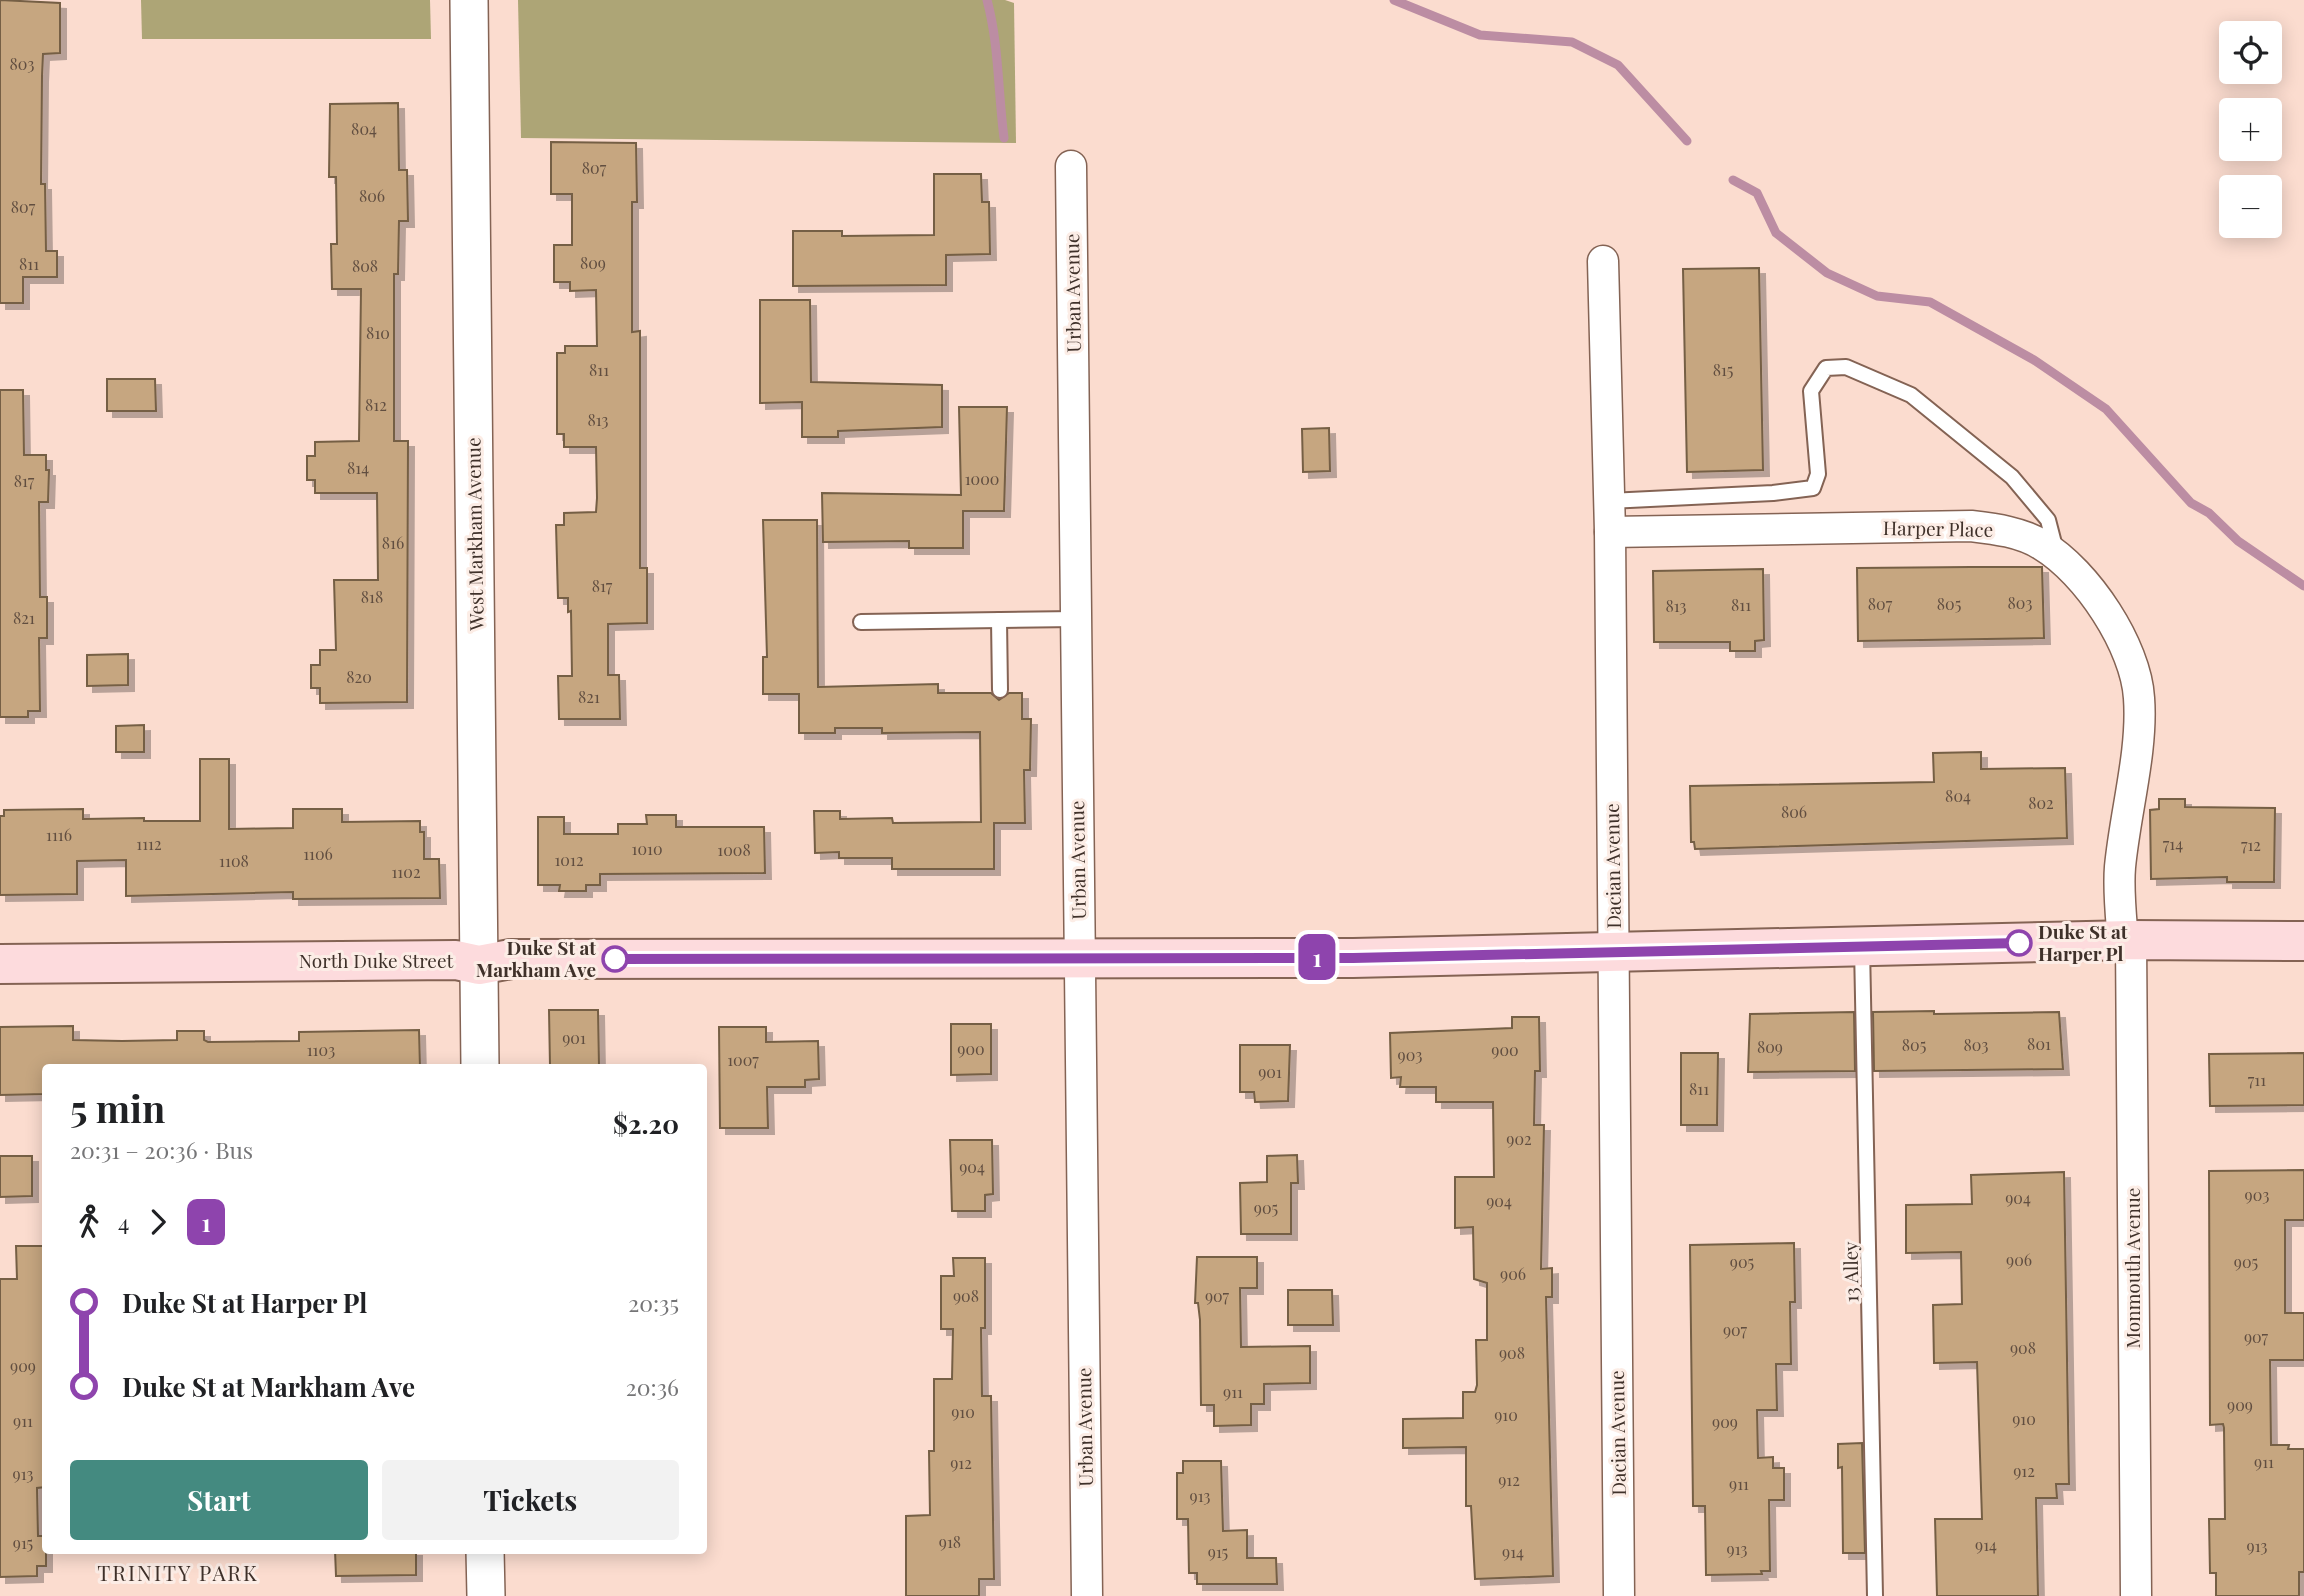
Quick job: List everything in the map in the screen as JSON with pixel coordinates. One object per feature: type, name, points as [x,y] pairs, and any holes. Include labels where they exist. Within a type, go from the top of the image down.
[{"type":"main road","name":"North Duke Street","points":[[0,964],[456,960],[479,965],[511,959],[1079,956],[1353,958],[2127,941],[2304,941]]},
{"type":"street","name":"West Markham Avenue","points":[[469,0],[480,1064]]},
{"type":"street","name":"Urban Avenue","points":[[1071,166],[1087,1596]]},
{"type":"street","name":"Dacian Avenue","points":[[1603,261],[1610,532],[1619,1596]]},
{"type":"street","name":"Harper Place","points":[[1610,532],[1971,526],[2006,530],[2042,545],[2087,585],[2125,649],[2137,679],[2140,716],[2119,878],[2127,941]]},
{"type":"street","name":"Monmouth Avenue","points":[[2127,941],[2136,1596]]},
{"type":"street","points":[[485,1554],[486,1596]]},
{"type":"lane","points":[[1609,501],[1773,493],[1813,488],[1818,474],[1811,391],[1826,368],[1846,367],[1911,395],[2012,477],[2048,520],[2057,557]]},
{"type":"lane","points":[[861,622],[1076,619]]},
{"type":"lane","points":[[999,620],[1000,690]]},
{"type":"lane","name":"13 Alley","points":[[1862,947],[1875,1596]]},
{"type":"shaded area","points":[[141,0],[430,0],[431,39],[142,39]]},
{"type":"shaded area","points":[[518,0],[1005,0],[1014,3],[1016,143],[521,138]]},
{"type":"building","points":[[0,0],[60,3],[60,53],[43,54],[42,76],[41,184],[45,184],[46,251],[57,251],[57,277],[23,277],[23,303],[0,303]]},
{"type":"building","points":[[398,103],[399,170],[407,170],[408,221],[399,221],[398,274],[394,274],[394,441],[408,441],[407,702],[320,703],[320,688],[311,688],[311,665],[320,665],[320,650],[336,650],[334,580],[378,580],[377,493],[315,493],[315,480],[307,480],[307,456],[315,456],[315,442],[359,441],[361,289],[332,289],[331,244],[337,244],[336,177],[329,177],[330,104]]},
{"type":"building","points":[[551,142],[636,143],[637,202],[632,202],[632,332],[640,331],[640,568],[647,568],[647,623],[608,624],[608,675],[619,675],[620,719],[559,719],[558,676],[572,676],[571,611],[568,612],[568,598],[558,598],[556,525],[564,525],[564,513],[596,512],[597,498],[596,447],[564,447],[564,434],[557,434],[557,353],[565,353],[565,346],[597,346],[596,290],[570,291],[570,282],[554,282],[554,245],[572,245],[572,194],[551,194]]},
{"type":"building","points":[[934,174],[981,174],[982,202],[989,202],[990,254],[946,255],[946,285],[793,286],[793,231],[842,231],[842,236],[934,235]]},
{"type":"building","points":[[1759,268],[1763,470],[1687,472],[1683,269]]},
{"type":"building","points":[[760,300],[810,300],[811,382],[942,385],[942,427],[838,431],[838,437],[802,437],[802,402],[760,403]]},
{"type":"building","points":[[107,379],[155,379],[156,411],[107,411]]},
{"type":"building","points":[[0,390],[23,390],[24,455],[46,455],[46,470],[49,470],[48,502],[39,502],[40,597],[47,597],[47,638],[39,638],[40,711],[28,711],[28,717],[0,717]]},
{"type":"building","points":[[959,407],[1007,407],[1004,511],[963,511],[963,548],[909,548],[909,541],[823,542],[822,493],[961,495]]},
{"type":"building","points":[[1329,428],[1330,471],[1303,472],[1302,429]]},
{"type":"building","points":[[763,520],[817,520],[818,687],[938,684],[938,693],[991,693],[999,700],[1009,693],[1022,693],[1022,719],[1031,719],[1030,770],[1024,770],[1025,823],[994,823],[994,869],[892,869],[892,858],[839,858],[839,852],[815,853],[814,811],[840,811],[840,819],[892,818],[893,823],[981,822],[980,732],[882,733],[882,728],[835,728],[835,733],[799,733],[799,694],[763,694],[763,657],[767,657]]},
{"type":"building","points":[[2042,567],[2044,638],[1858,641],[1857,568]]},
{"type":"building","points":[[1763,569],[1764,640],[1755,641],[1755,651],[1730,651],[1730,642],[1654,642],[1653,571]]},
{"type":"building","points":[[128,654],[128,685],[87,686],[87,655]]},
{"type":"building","points":[[144,725],[144,752],[116,752],[116,726]]},
{"type":"building","points":[[1981,752],[1981,769],[2065,768],[2067,838],[1695,849],[1694,842],[1691,842],[1690,786],[1934,782],[1933,753]]},
{"type":"building","points":[[200,759],[229,759],[229,829],[293,828],[293,809],[342,809],[342,822],[420,821],[420,832],[424,832],[424,859],[439,859],[440,898],[293,899],[293,892],[126,896],[126,860],[77,861],[77,894],[0,895],[0,816],[4,816],[4,810],[83,809],[83,819],[200,821]]},
{"type":"building","points":[[2159,799],[2185,799],[2185,807],[2275,808],[2274,882],[2227,882],[2227,877],[2151,879],[2150,810],[2159,809]]},
{"type":"building","points":[[646,815],[676,815],[676,827],[764,827],[765,873],[600,874],[600,885],[586,885],[586,891],[559,891],[560,885],[538,885],[538,817],[564,817],[564,834],[618,834],[618,824],[647,824]]},
{"type":"building","points":[[549,1010],[598,1010],[599,1064],[550,1064]]},
{"type":"building","points":[[1934,1011],[1934,1014],[2059,1012],[2063,1069],[1874,1071],[1873,1012]]},
{"type":"building","points":[[1854,1012],[1855,1071],[1748,1072],[1750,1014]]},
{"type":"building","points":[[1512,1017],[1539,1017],[1540,1071],[1535,1071],[1534,1125],[1544,1125],[1541,1269],[1552,1268],[1552,1297],[1546,1297],[1553,1576],[1475,1579],[1471,1506],[1466,1506],[1466,1447],[1403,1448],[1403,1419],[1463,1418],[1463,1392],[1475,1392],[1477,1385],[1476,1340],[1487,1340],[1487,1283],[1474,1279],[1473,1227],[1455,1228],[1455,1177],[1494,1177],[1493,1102],[1436,1102],[1436,1087],[1400,1087],[1401,1077],[1391,1078],[1390,1033],[1512,1028]]},
{"type":"building","points":[[951,1024],[991,1024],[991,1074],[951,1075]]},
{"type":"building","points":[[73,1026],[73,1040],[122,1041],[177,1040],[177,1031],[204,1031],[204,1040],[208,1042],[299,1041],[299,1032],[419,1030],[420,1064],[42,1064],[42,1094],[0,1095],[0,1027]]},
{"type":"building","points":[[719,1027],[766,1027],[766,1042],[818,1041],[819,1079],[805,1080],[805,1087],[767,1087],[768,1128],[720,1128]]},
{"type":"building","points":[[1240,1045],[1290,1045],[1288,1101],[1255,1102],[1254,1092],[1240,1092]]},
{"type":"building","points":[[1681,1053],[1718,1053],[1717,1125],[1681,1125]]},
{"type":"building","points":[[2304,1053],[2304,1105],[2210,1106],[2209,1054]]},
{"type":"building","points":[[950,1140],[992,1140],[993,1194],[985,1195],[985,1211],[952,1211]]},
{"type":"building","points":[[1297,1155],[1298,1183],[1291,1183],[1291,1234],[1241,1234],[1240,1183],[1267,1182],[1267,1156]]},
{"type":"building","points":[[0,1156],[32,1156],[32,1196],[0,1197]]},
{"type":"building","points":[[2304,1170],[2304,1220],[2285,1220],[2285,1313],[2304,1313],[2304,1360],[2270,1360],[2271,1445],[2289,1445],[2288,1449],[2304,1449],[2304,1572],[2299,1572],[2299,1596],[2216,1596],[2216,1573],[2210,1573],[2209,1519],[2225,1519],[2224,1428],[2223,1424],[2210,1425],[2209,1171]]},
{"type":"building","points":[[2064,1172],[2069,1484],[2056,1484],[2057,1498],[2036,1498],[2038,1596],[1937,1596],[1935,1519],[1982,1519],[1977,1362],[1934,1363],[1933,1305],[1962,1304],[1961,1252],[1906,1253],[1906,1205],[1972,1204],[1971,1175]]},
{"type":"building","points":[[1794,1243],[1795,1302],[1790,1302],[1791,1364],[1776,1364],[1777,1410],[1757,1410],[1758,1458],[1773,1457],[1773,1468],[1784,1468],[1784,1500],[1769,1500],[1770,1571],[1761,1571],[1762,1574],[1706,1575],[1705,1506],[1693,1506],[1690,1245]]},
{"type":"building","points":[[16,1246],[42,1246],[42,1487],[37,1488],[38,1536],[42,1536],[42,1554],[46,1554],[46,1566],[37,1566],[37,1576],[0,1577],[0,1279],[17,1279]]},
{"type":"building","points":[[1197,1257],[1257,1257],[1257,1288],[1240,1288],[1241,1347],[1310,1346],[1310,1383],[1264,1384],[1264,1404],[1251,1404],[1251,1425],[1214,1426],[1214,1405],[1201,1405],[1200,1320],[1198,1303],[1195,1303]]},
{"type":"building","points":[[953,1258],[985,1258],[985,1328],[981,1328],[982,1396],[991,1396],[994,1579],[979,1579],[979,1596],[906,1596],[906,1516],[930,1515],[929,1451],[934,1451],[934,1379],[952,1379],[953,1329],[941,1329],[941,1276],[954,1276]]},
{"type":"building","points":[[1288,1290],[1332,1290],[1333,1325],[1288,1325]]},
{"type":"building","points":[[1862,1443],[1865,1553],[1843,1553],[1842,1467],[1838,1468],[1838,1444]]},
{"type":"building","points":[[1183,1461],[1221,1461],[1223,1531],[1247,1530],[1247,1558],[1276,1558],[1277,1584],[1197,1584],[1197,1573],[1189,1573],[1188,1519],[1177,1519],[1177,1473],[1183,1473]]},
{"type":"building","points":[[335,1554],[416,1554],[416,1575],[336,1576]]},
{"type":"waterway","points":[[987,0],[996,51],[1004,138]]},
{"type":"waterway","points":[[1394,0],[1480,35],[1572,42],[1618,65],[1687,141]]},
{"type":"waterway","points":[[1733,180],[1757,193],[1776,233],[1827,273],[1877,296],[1930,302],[2034,360],[2106,409],[2191,503],[2209,513],[2238,541],[2304,586]]},
{"type":"bus line","name":"1","points":[[615,959],[1079,956],[1353,958],[2019,943]]},
{"type":"place","name":"Duke St at Harper Pl","points":[[2019,943]]},
{"type":"place","name":"Duke St at Markham Ave","points":[[615,959]]},
{"type":"district","name":"TRINITY PARK","points":[[178,1574]]}]
